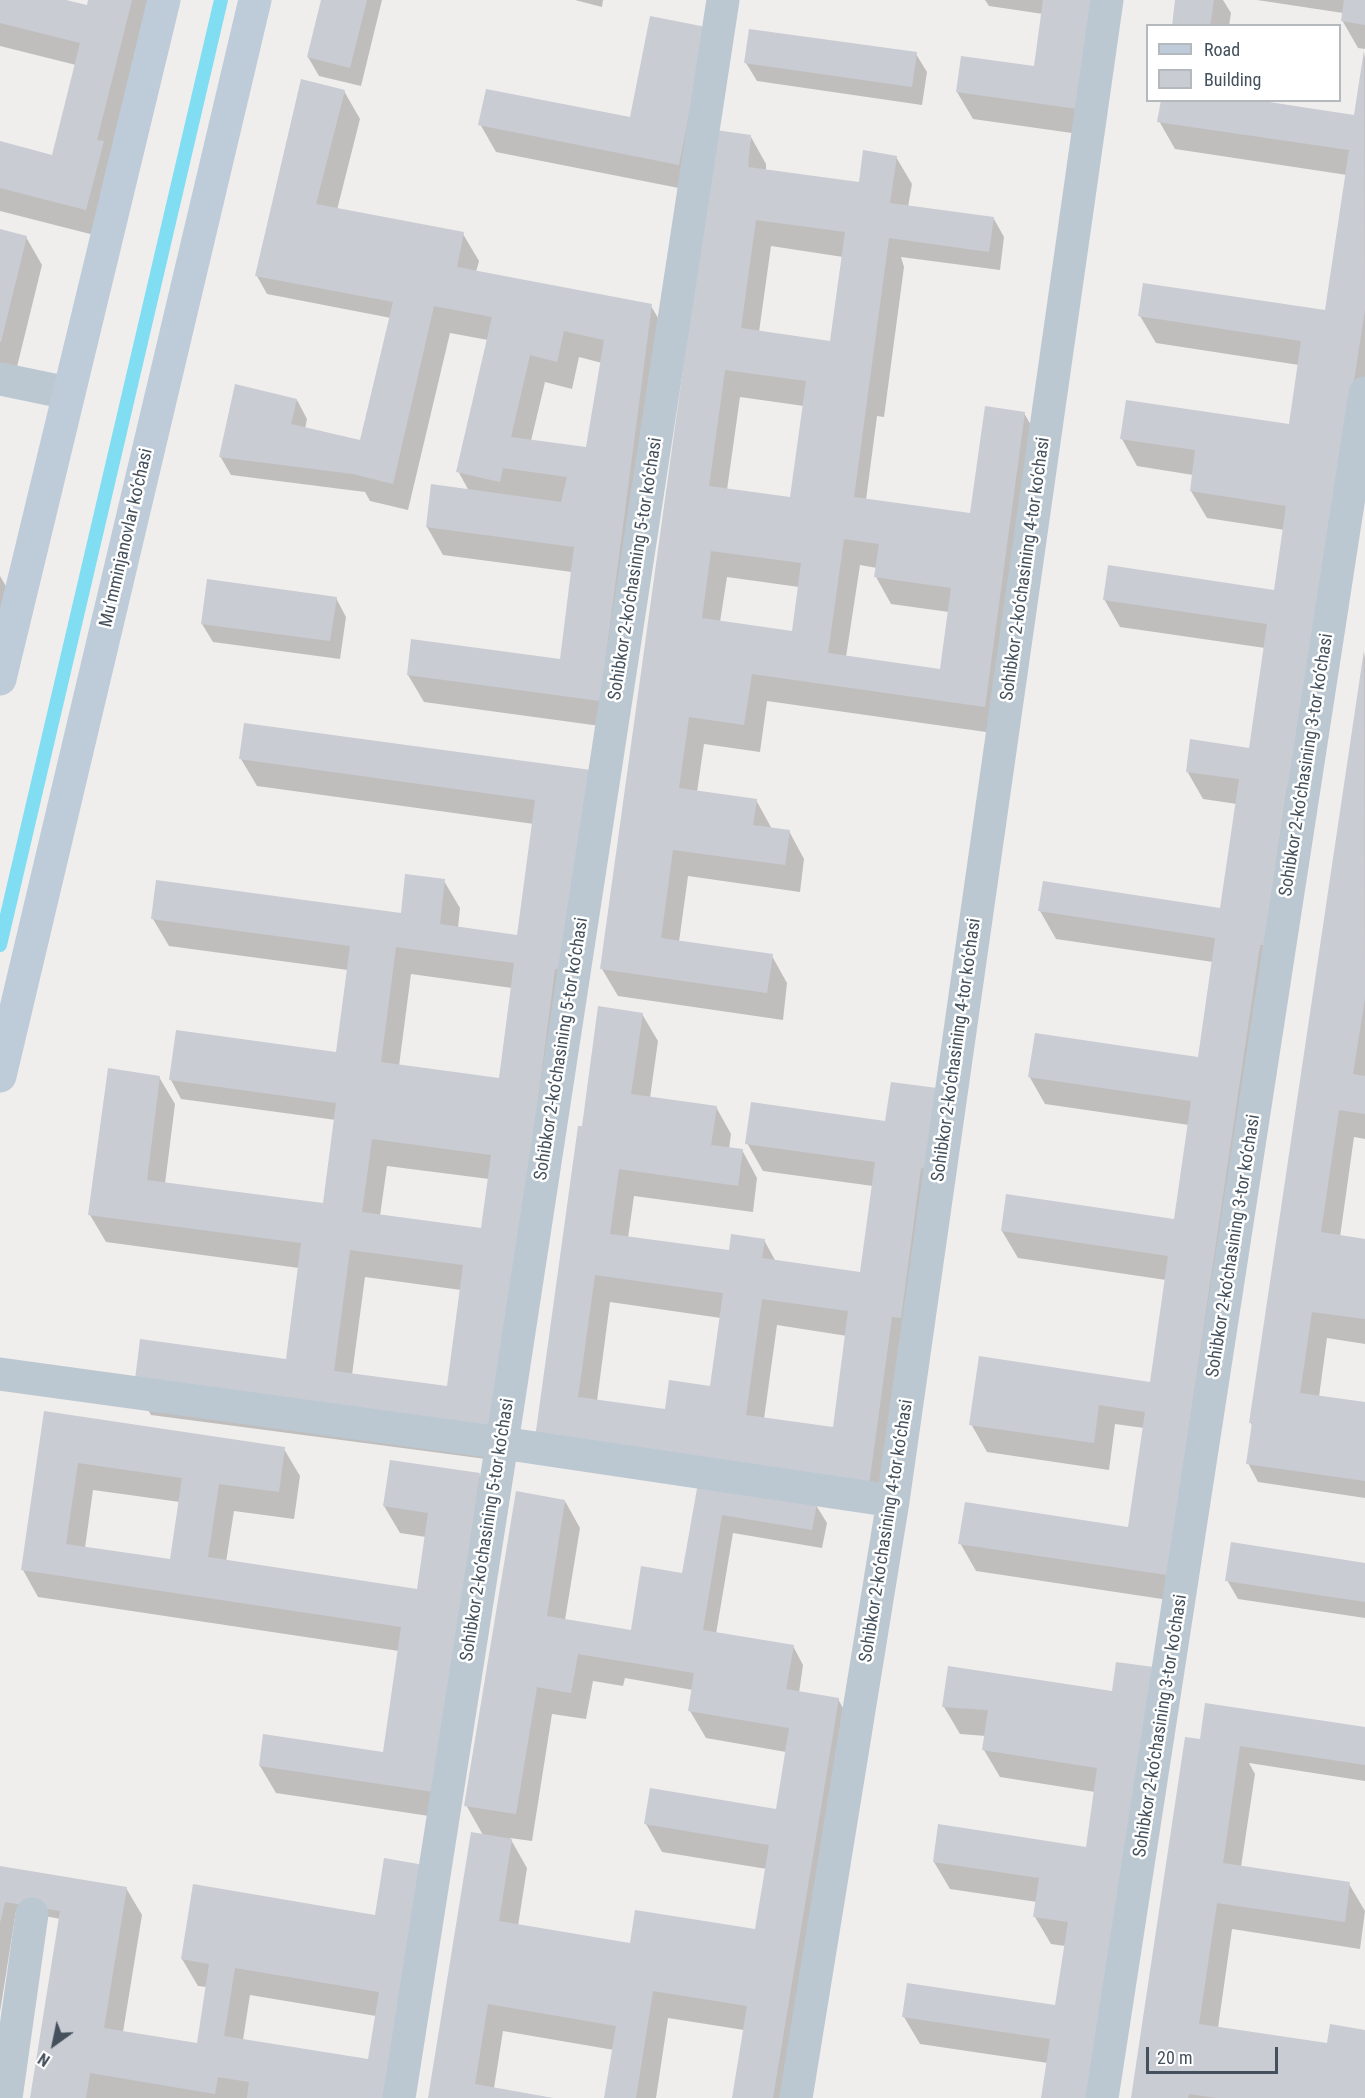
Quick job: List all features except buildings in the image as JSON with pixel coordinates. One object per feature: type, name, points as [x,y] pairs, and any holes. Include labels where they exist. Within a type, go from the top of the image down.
[{"type":"main road","points":[[0,679],[164,0]]},
{"type":"main road","name":"Mu’mminjanovlar ko‘chasi","points":[[0,1076],[255,0]]},
{"type":"street","name":"Sohibkor 2-ko‘chasining 5-tor ko‘chasi","points":[[399,2098],[502,1443],[723,0]]},
{"type":"street","name":"Sohibkor 2-ko‘chasining 4-tor ko‘chasi","points":[[795,2098],[893,1501],[1107,0]]},
{"type":"street","points":[[0,379],[68,393]]},
{"type":"street","name":"Sohibkor 2-ko‘chasining 3-tor ko‘chasi","points":[[1102,2098],[1365,393]]},
{"type":"street","points":[[0,1374],[502,1443],[893,1501]]},
{"type":"street","points":[[6,2098],[32,1914]]},
{"type":"waterway","points":[[0,945],[221,0]]}]
